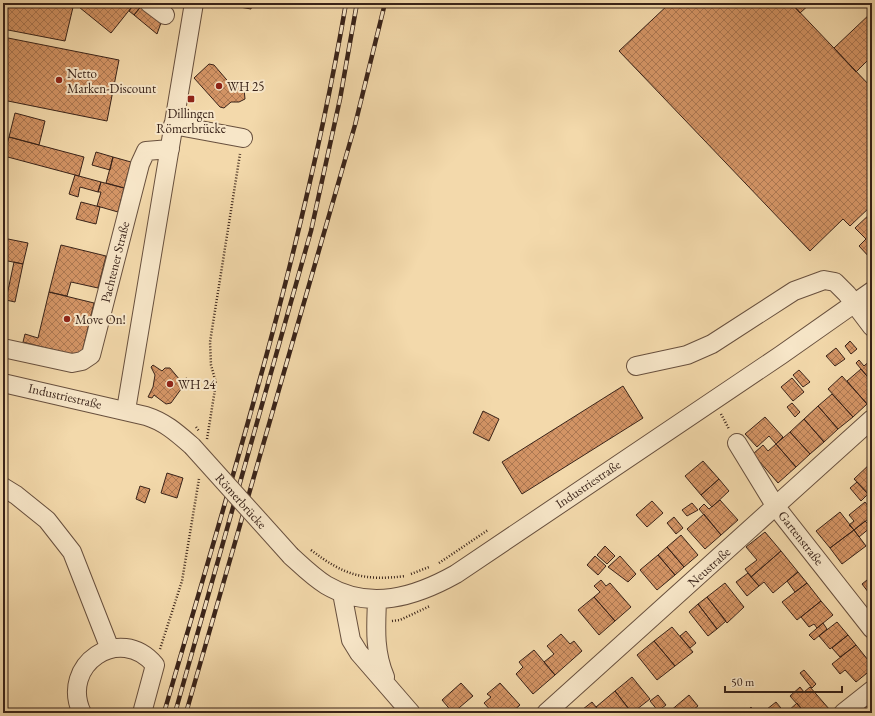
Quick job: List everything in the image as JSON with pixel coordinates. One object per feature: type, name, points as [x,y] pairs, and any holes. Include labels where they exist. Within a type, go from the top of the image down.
[{"type":"street","points":[[149,3],[165,15]]},
{"type":"street","points":[[126,410],[194,3]]},
{"type":"street","points":[[173,125],[243,138]]},
{"type":"street","name":"Pachtener Straße","points":[[3,348],[72,363],[82,361],[91,355],[140,164],[146,151],[170,149]]},
{"type":"street","points":[[636,366],[687,355],[712,344],[794,291],[824,280],[835,282],[872,327]]},
{"type":"street","name":"Industriestraße","points":[[298,551],[312,575],[342,593],[377,600],[408,596],[430,588],[456,574],[780,356],[872,291]]},
{"type":"street","name":"Industriestraße","points":[[3,383],[126,410],[160,421],[199,444]]},
{"type":"street","name":"Neustraße","points":[[546,713],[872,419]]},
{"type":"street","name":"Gartenstraße","points":[[737,443],[776,507],[872,629]]},
{"type":"street","name":"Römerbrücke","points":[[199,444],[298,551]]},
{"type":"street","points":[[3,487],[16,495],[47,520],[72,552],[110,649]]},
{"type":"street","points":[[342,593],[351,640],[359,653],[411,713]]},
{"type":"street","points":[[377,600],[375,639],[378,662],[391,690]]},
{"type":"street","points":[[82,713],[78,705],[76,691],[79,677],[86,664],[97,654],[110,649],[124,647],[138,650],[149,657],[155,665],[142,713]]},
{"type":"street","points":[[843,713],[872,690]]},
{"type":"path","points":[[199,444],[216,382],[210,365],[210,342],[243,138]]},
{"type":"path","points":[[155,665],[182,580],[199,478]]},
{"type":"path","points":[[298,551],[322,558],[348,573],[366,578],[380,579],[406,576],[436,564],[489,530]]},
{"type":"building","points":[[3,3],[74,3],[65,41],[3,29]]},
{"type":"building","points":[[74,3],[135,3],[111,33]]},
{"type":"building","points":[[135,3],[142,5],[134,15],[129,11]]},
{"type":"building","points":[[217,3],[252,3],[251,9]]},
{"type":"building","points":[[670,3],[791,3],[872,88],[872,205],[850,226],[843,219],[810,251],[619,51]]},
{"type":"building","points":[[791,3],[811,3],[800,13]]},
{"type":"building","points":[[142,5],[162,20],[157,34],[134,15]]},
{"type":"building","points":[[872,12],[872,56],[856,72],[834,48]]},
{"type":"building","name":"Netto Marken-Discount","points":[[3,37],[119,60],[107,121],[3,100]]},
{"type":"building","points":[[872,63],[872,73],[867,68]]},
{"type":"building","name":"WH 25","points":[[209,64],[214,65],[232,86],[240,86],[244,89],[245,99],[239,102],[231,102],[224,108],[220,107],[194,78]]},
{"type":"building","points":[[15,113],[45,121],[39,145],[9,137]]},
{"type":"building","points":[[9,137],[84,157],[79,176],[4,156]]},
{"type":"building","points":[[96,152],[113,157],[110,170],[92,165]]},
{"type":"building","points":[[113,157],[131,162],[124,188],[106,183]]},
{"type":"building","points":[[75,175],[101,182],[98,192],[80,187],[78,197],[69,194]]},
{"type":"building","points":[[101,182],[124,188],[118,212],[97,206],[101,192],[98,192]]},
{"type":"building","points":[[81,202],[100,207],[96,224],[76,219]]},
{"type":"building","points":[[872,212],[871,259],[859,246],[866,239],[855,228]]},
{"type":"building","points":[[3,238],[28,243],[23,264],[3,260]]},
{"type":"building","points":[[61,245],[106,256],[98,288],[71,282],[67,296],[49,292]]},
{"type":"building","points":[[14,262],[23,264],[15,302],[6,300]]},
{"type":"building","name":"Move On!","points":[[49,292],[94,303],[81,357],[23,342],[25,334],[38,338]]},
{"type":"building","points":[[850,341],[857,349],[851,354],[845,346]]},
{"type":"building","points":[[836,348],[845,359],[835,366],[826,356]]},
{"type":"building","points":[[872,359],[872,382],[856,363],[859,360],[864,366]]},
{"type":"building","name":"WH 24","points":[[153,365],[162,371],[165,368],[170,368],[180,380],[187,378],[188,383],[184,385],[171,403],[166,404],[154,395],[152,398],[148,397],[153,387],[155,375],[151,367]]},
{"type":"building","points":[[861,369],[872,382],[872,399],[867,404],[847,381]]},
{"type":"building","points":[[799,370],[810,382],[803,387],[793,375]]},
{"type":"building","points":[[842,376],[867,404],[853,417],[828,389]]},
{"type":"building","points":[[792,378],[804,392],[793,401],[781,387]]},
{"type":"building","points":[[623,386],[643,418],[522,494],[502,462]]},
{"type":"building","points":[[832,394],[853,417],[838,429],[818,406]]},
{"type":"building","points":[[792,403],[800,412],[795,417],[787,407]]},
{"type":"building","points":[[818,406],[838,429],[824,442],[804,419]]},
{"type":"building","points":[[483,411],[499,419],[489,441],[473,433]]},
{"type":"building","points":[[765,417],[783,437],[776,444],[769,436],[757,447],[745,434]]},
{"type":"building","points":[[804,419],[824,442],[810,454],[790,432]]},
{"type":"building","points":[[790,432],[810,454],[796,467],[776,444]]},
{"type":"building","points":[[776,444],[796,467],[778,483],[753,454],[763,445],[768,451]]},
{"type":"building","points":[[703,461],[719,479],[701,495],[685,476]]},
{"type":"building","points":[[872,462],[872,498],[854,479]]},
{"type":"building","points":[[167,473],[183,478],[177,498],[161,493]]},
{"type":"building","points":[[719,479],[729,491],[712,507],[701,495]]},
{"type":"building","points":[[857,482],[868,494],[861,501],[850,488]]},
{"type":"building","points":[[140,486],[150,489],[145,503],[136,499]]},
{"type":"building","points":[[720,500],[738,520],[721,535],[699,509],[704,504],[709,509]]},
{"type":"building","points":[[652,501],[663,513],[647,527],[636,515]]},
{"type":"building","points":[[865,502],[872,511],[872,516],[854,530],[849,525],[854,521],[849,515]]},
{"type":"building","points":[[692,503],[698,510],[687,516],[682,510]]},
{"type":"building","points":[[840,512],[854,530],[830,548],[816,531]]},
{"type":"building","points":[[704,514],[721,535],[705,549],[687,529]]},
{"type":"building","points":[[674,517],[683,528],[676,534],[667,523]]},
{"type":"building","points":[[865,521],[871,527],[859,537],[854,530]]},
{"type":"building","points":[[854,530],[866,546],[842,564],[830,548]]},
{"type":"building","points":[[765,532],[781,551],[751,577],[745,569],[757,560],[746,547]]},
{"type":"building","points":[[681,535],[698,555],[684,567],[667,547]]},
{"type":"building","points":[[605,546],[615,556],[607,564],[597,555]]},
{"type":"building","points":[[667,547],[684,567],[675,575],[658,555]]},
{"type":"building","points":[[781,551],[798,572],[773,593],[764,582],[759,586],[751,577]]},
{"type":"building","points":[[658,555],[675,575],[657,590],[640,570]]},
{"type":"building","points":[[595,556],[606,566],[598,575],[587,565]]},
{"type":"building","points":[[620,556],[636,574],[628,582],[608,567]]},
{"type":"building","points":[[798,572],[807,583],[795,592],[787,581]]},
{"type":"building","points":[[748,573],[759,586],[747,596],[736,582]]},
{"type":"building","points":[[872,576],[872,597],[862,584]]},
{"type":"building","points":[[601,580],[606,586],[610,583],[631,607],[615,621],[594,597],[600,592],[594,586]]},
{"type":"building","points":[[725,583],[744,607],[727,623],[707,597]]},
{"type":"building","points":[[807,583],[821,601],[797,620],[782,602]]},
{"type":"building","points":[[594,597],[615,621],[599,635],[578,610]]},
{"type":"building","points":[[707,597],[726,621],[717,629],[698,604]]},
{"type":"building","points":[[821,601],[833,615],[817,628],[814,624],[809,627],[801,617]]},
{"type":"building","points":[[698,604],[717,629],[708,636],[689,612]]},
{"type":"building","points":[[837,622],[848,635],[830,649],[819,636]]},
{"type":"building","points":[[823,623],[827,629],[814,640],[809,635]]},
{"type":"building","points":[[672,627],[693,652],[675,666],[654,641]]},
{"type":"building","points":[[686,631],[696,643],[690,648],[680,636]]},
{"type":"building","points":[[561,634],[570,644],[574,641],[582,651],[555,675],[544,662],[554,654],[547,646]]},
{"type":"building","points":[[848,635],[856,645],[840,657],[832,648]]},
{"type":"building","points":[[654,641],[675,666],[657,680],[637,655]]},
{"type":"building","points":[[856,645],[872,665],[872,669],[856,682],[845,670],[840,674],[832,664]]},
{"type":"building","points":[[534,650],[555,675],[533,694],[516,674],[523,667],[519,662]]},
{"type":"building","points":[[804,670],[816,684],[812,688],[800,673]]},
{"type":"building","points":[[632,677],[650,699],[632,713],[615,691]]},
{"type":"building","points":[[461,683],[473,696],[453,713],[442,700]]},
{"type":"building","points":[[500,683],[520,705],[511,713],[493,713],[484,703],[491,697],[487,694]]},
{"type":"building","points":[[800,687],[804,692],[810,687],[830,710],[826,713],[805,713],[790,696]]},
{"type":"building","points":[[615,691],[632,713],[601,713],[596,707]]},
{"type":"building","points":[[658,695],[666,705],[658,711],[650,701]]},
{"type":"building","points":[[689,695],[698,706],[689,713],[669,712]]},
{"type":"building","points":[[592,702],[601,713],[578,713]]},
{"type":"building","points":[[776,702],[785,713],[762,713]]},
{"type":"building","points":[[797,703],[805,713],[787,712]]},
{"type":"building","points":[[751,707],[756,713],[746,712]]},
{"type":"railway","points":[[164,713],[241,449],[288,272],[310,183],[346,3]]},
{"type":"railway","points":[[175,713],[311,231],[340,99],[357,3]]},
{"type":"railway","points":[[186,713],[355,125],[385,3]]},
{"type":"place","name":"Netto Marken-Discount","points":[[59,80]]},
{"type":"place","name":"WH 25","points":[[219,86]]},
{"type":"place","name":"Dillingen Römerbrücke","points":[[191,99]]},
{"type":"place","name":"Move On!","points":[[67,319]]},
{"type":"place","name":"WH 24","points":[[170,384]]}]
